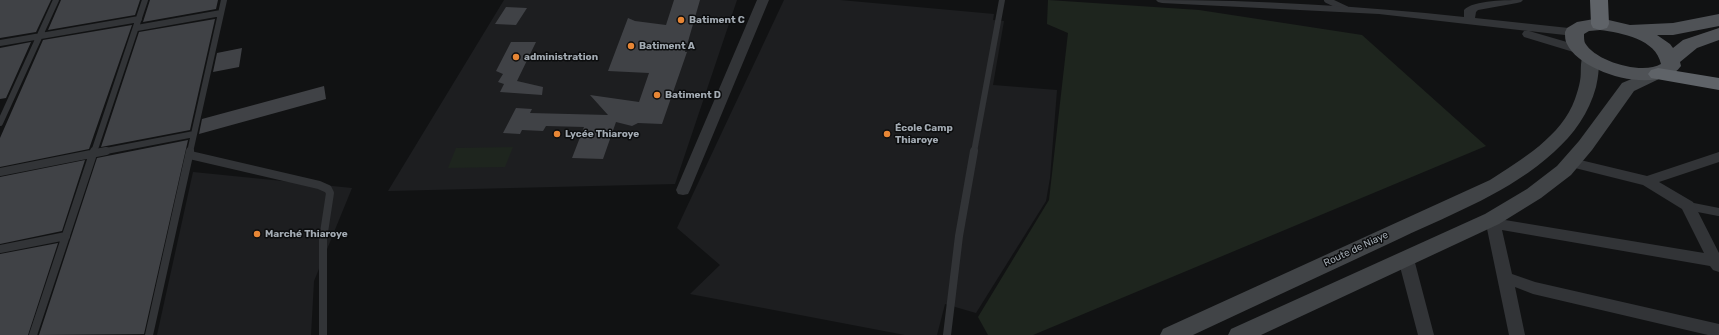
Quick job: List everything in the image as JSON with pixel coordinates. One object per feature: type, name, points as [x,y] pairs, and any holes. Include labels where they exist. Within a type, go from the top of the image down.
[{"type":"highway","points":[[1599,0],[1600,24]]},
{"type":"highway","points":[[1655,75],[1719,84]]},
{"type":"main road","points":[[1655,75],[1641,75],[1614,69],[1585,54],[1575,44],[1573,37],[1574,32],[1584,26],[1600,24],[1627,29],[1673,29],[1719,20]]},
{"type":"main road","points":[[1239,335],[1492,221],[1532,195],[1566,168],[1628,87],[1667,71],[1671,66],[1671,59],[1666,50],[1656,42],[1627,29]]},
{"type":"main road","points":[[1671,59],[1690,44],[1719,34]]},
{"type":"main road","name":"Route de Niaye","points":[[1171,335],[1385,235],[1483,193],[1537,158],[1556,141],[1575,116],[1584,99],[1589,80],[1585,54]]},
{"type":"street","points":[[683,190],[763,0]]},
{"type":"street","points":[[1162,0],[1346,9],[1574,32]]},
{"type":"street","points":[[1469,21],[1470,10],[1475,7],[1517,0]]},
{"type":"street","points":[[1496,25],[1585,54]]},
{"type":"street","points":[[1647,180],[1719,157]]},
{"type":"street","points":[[1566,168],[1647,180],[1688,206],[1717,264]]},
{"type":"street","points":[[1517,335],[1492,221],[1717,264]]},
{"type":"street","points":[[1406,259],[1426,335]]},
{"type":"street","points":[[1504,277],[1533,288],[1719,331]]},
{"type":"lane","points":[[0,123],[56,0]]},
{"type":"lane","points":[[33,335],[146,0]]},
{"type":"lane","points":[[149,335],[224,0]]},
{"type":"lane","points":[[947,335],[959,236],[1002,0]]},
{"type":"lane","points":[[1327,0],[1346,9]]},
{"type":"lane","points":[[137,28],[222,13]]},
{"type":"lane","points":[[0,43],[139,19]]},
{"type":"lane","points":[[0,103],[10,101]]},
{"type":"lane","points":[[0,172],[194,134]]},
{"type":"lane","points":[[190,155],[319,185],[328,189],[330,193],[323,239],[323,335]]},
{"type":"lane","points":[[1688,206],[1719,212]]},
{"type":"lane","points":[[0,249],[66,236]]},
{"type":"shaded area","name":"Lycée Thiaroye","points":[[504,0],[737,0],[675,184],[388,191]]},
{"type":"shaded area","name":"École Camp Thiaroye","points":[[784,0],[840,0],[994,14],[993,20],[1004,21],[993,85],[1057,90],[1050,178],[1046,201],[976,313],[945,304],[937,335],[905,335],[690,294],[720,265],[677,228]]},
{"type":"shaded area","points":[[1048,0],[1199,10],[1362,35],[1486,146],[1033,335],[988,335],[978,317],[1049,200],[1068,33],[1047,24]]},
{"type":"shaded area","points":[[513,147],[505,167],[448,168],[456,148]]},
{"type":"shaded area","name":"Marché Thiaroye","points":[[193,172],[352,188],[314,281],[311,335],[157,335]]},
{"type":"building","points":[[0,0],[51,0],[36,32],[0,38]]},
{"type":"building","points":[[61,0],[140,0],[135,15],[48,30]]},
{"type":"building","points":[[150,0],[218,0],[216,9],[143,22]]},
{"type":"building","points":[[674,0],[700,0],[685,52],[687,52],[662,124],[638,123],[632,126],[616,122],[603,159],[572,158],[584,127],[546,126],[543,131],[522,130],[520,134],[503,133],[516,108],[532,109],[530,113],[608,115],[590,95],[639,102],[649,73],[608,71],[628,18],[635,21],[666,25]]},
{"type":"building","points":[[506,7],[527,8],[516,25],[495,24]]},
{"type":"building","points":[[215,19],[190,130],[101,147],[139,32]]},
{"type":"building","points":[[132,25],[89,149],[0,167],[0,138],[43,40]]},
{"type":"building","points":[[31,42],[6,98],[0,99],[0,48]]},
{"type":"building","name":"administration","points":[[511,42],[536,42],[517,81],[543,87],[542,95],[500,92],[504,84],[498,82],[503,74],[496,71]]},
{"type":"building","points":[[242,48],[239,67],[213,72],[217,53]]},
{"type":"building","points":[[324,86],[326,99],[199,134],[202,119]]},
{"type":"building","points":[[188,140],[144,334],[39,335],[97,158]]},
{"type":"building","points":[[85,160],[62,231],[0,244],[0,177]]},
{"type":"building","points":[[58,243],[28,335],[0,335],[0,254]]},
{"type":"place","name":"Batiment C","points":[[681,20]]},
{"type":"place","name":"Batiment A","points":[[631,46]]},
{"type":"place","name":"administration","points":[[516,57]]},
{"type":"place","name":"Batiment D","points":[[657,95]]},
{"type":"place","name":"Lycée Thiaroye","points":[[557,134]]},
{"type":"place","name":"École Camp Thiaroye","points":[[887,134]]},
{"type":"place","name":"Marché Thiaroye","points":[[257,234]]}]
